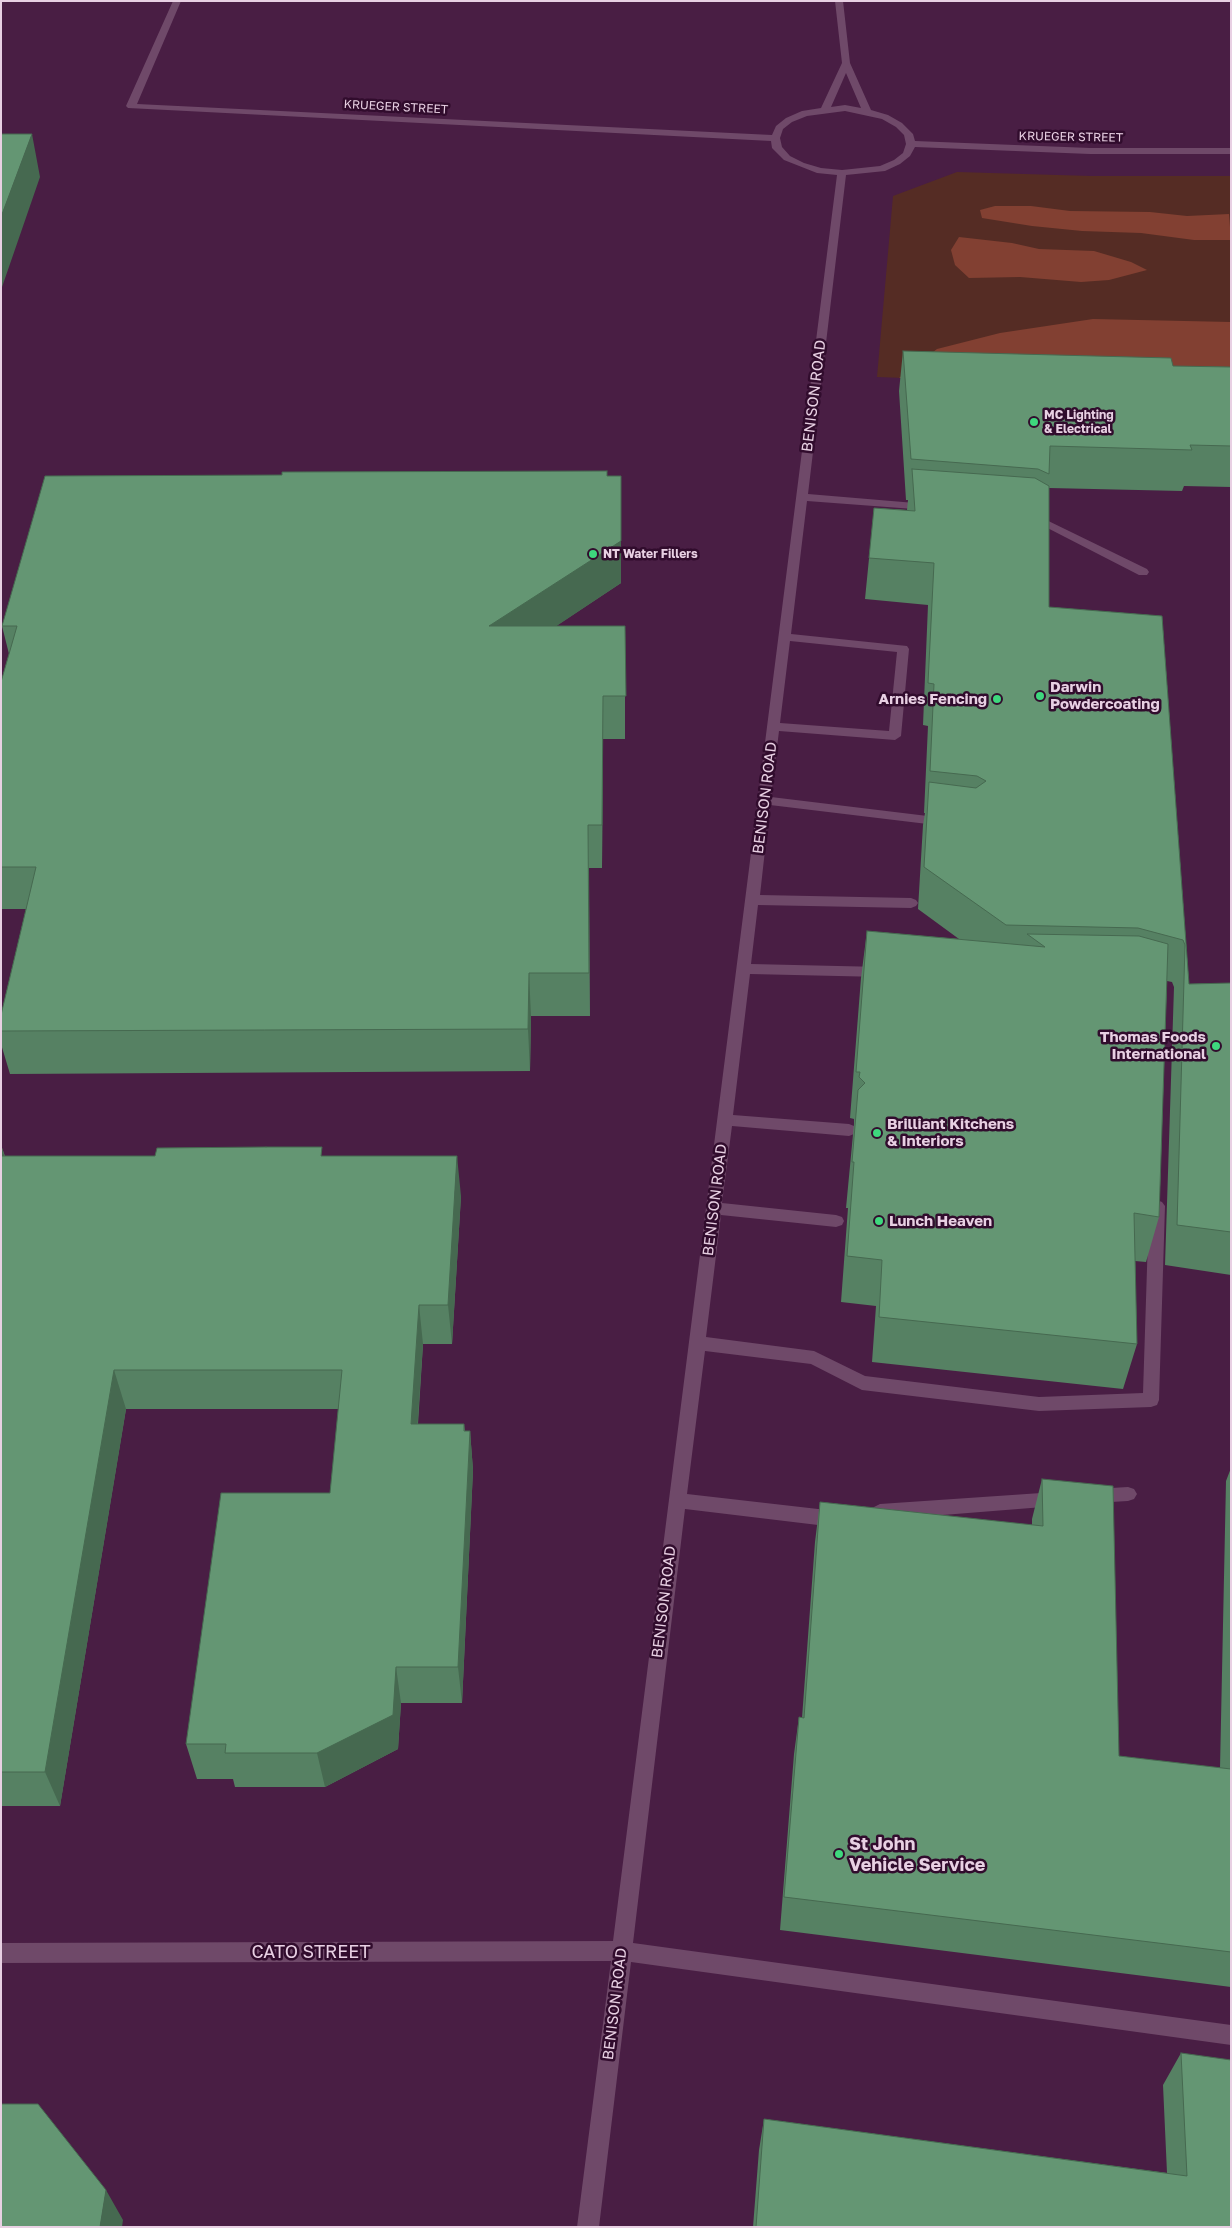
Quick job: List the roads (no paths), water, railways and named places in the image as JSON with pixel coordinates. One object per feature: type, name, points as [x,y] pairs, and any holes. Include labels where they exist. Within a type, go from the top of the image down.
[{"type":"street","name":"KRUEGER STREET","points":[[177,1],[131,106],[774,138]]},
{"type":"street","points":[[839,1],[846,63],[866,112]]},
{"type":"street","points":[[825,110],[846,63]]},
{"type":"street","points":[[845,108],[885,117],[899,125],[908,134],[910,144],[907,154],[897,162],[882,169],[842,173],[820,171],[801,165],[782,153],[777,148],[774,138],[778,128],[789,120],[805,113],[845,108]]},
{"type":"street","name":"KRUEGER STREET","points":[[910,144],[1090,152],[1231,151]]},
{"type":"street","name":"BENISON ROAD","points":[[588,2227],[842,173]]},
{"type":"street","points":[[802,497],[941,508]]},
{"type":"street","points":[[1021,514],[1031,515],[1143,572]]},
{"type":"street","points":[[774,727],[895,736],[903,649],[784,637]]},
{"type":"street","points":[[764,800],[962,823]]},
{"type":"street","points":[[752,900],[911,903]]},
{"type":"street","points":[[744,969],[902,972]]},
{"type":"street","points":[[724,1120],[849,1130]]},
{"type":"street","points":[[697,1343],[814,1358],[862,1383],[1039,1404],[1151,1400],[1158,1194]]},
{"type":"street","points":[[714,1208],[836,1221]]},
{"type":"street","points":[[677,1500],[818,1517],[1128,1494]]},
{"type":"street","name":"CATO STREET","points":[[1,1953],[621,1951],[1231,2035]]},
{"type":"place","name":"MC Lighting & Electrical","points":[[1034,422]]},
{"type":"place","name":"NT Water Fillers","points":[[593,554]]},
{"type":"place","name":"Darwin Powdercoating","points":[[1040,696]]},
{"type":"place","name":"Arnies Fencing","points":[[997,699]]},
{"type":"place","name":"Thomas Foods International","points":[[1216,1046]]},
{"type":"place","name":"Brilliant Kitchens & Interiors","points":[[877,1133]]},
{"type":"place","name":"Lunch Heaven","points":[[879,1221]]},
{"type":"place","name":"St John Vehicle Service","points":[[839,1854]]}]
